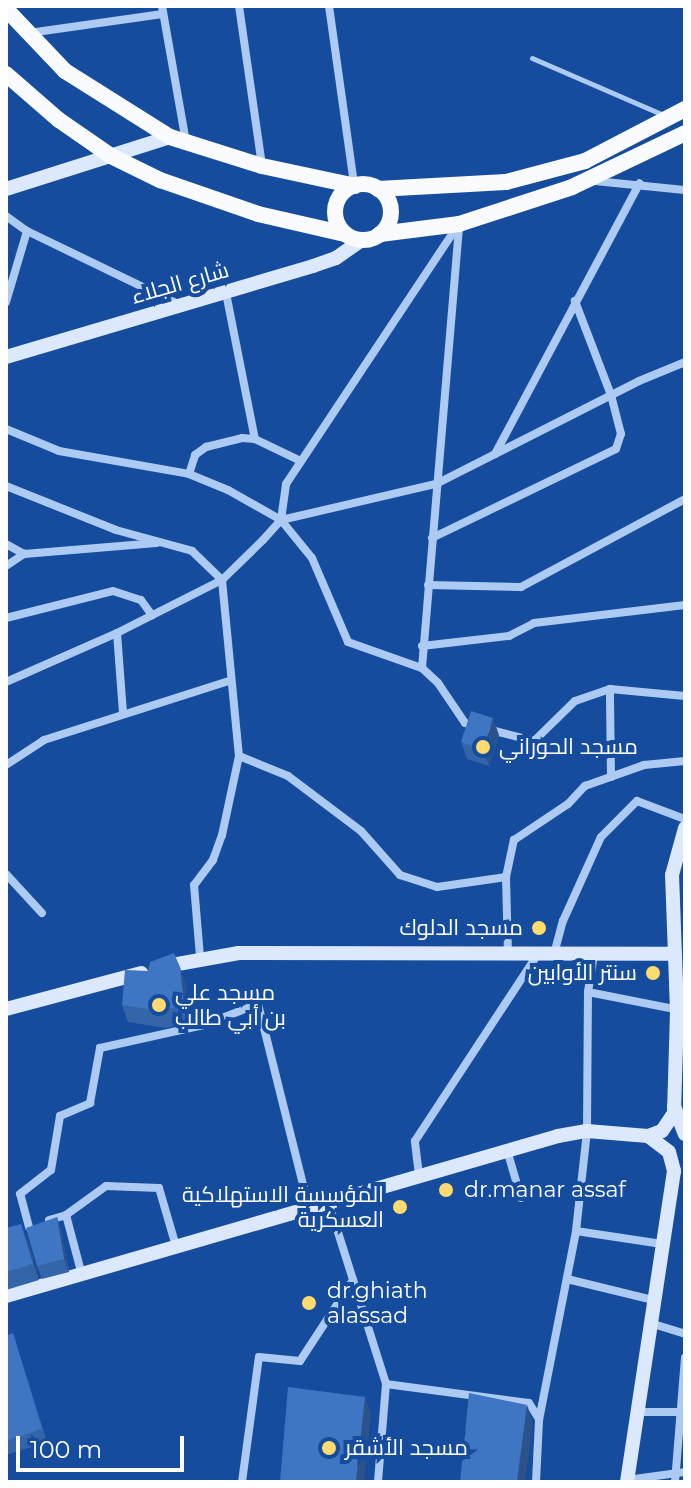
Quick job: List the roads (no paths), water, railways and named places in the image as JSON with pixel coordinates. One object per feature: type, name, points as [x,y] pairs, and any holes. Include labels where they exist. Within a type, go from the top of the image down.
[{"type":"main road","points":[[6,9],[65,71],[170,137],[262,166],[355,186],[378,189],[506,182],[585,161],[685,109]]},
{"type":"main road","points":[[6,74],[59,120],[111,156],[207,199],[362,240],[380,234],[459,224],[590,180],[685,133]]},
{"type":"main road","points":[[6,189],[170,137]]},
{"type":"main road","points":[[345,234],[335,211],[341,196],[355,186]]},
{"type":"main road","points":[[378,189],[389,203],[390,211],[380,234]]},
{"type":"main road","name":"شارع الجلاء","points":[[6,357],[336,258],[362,240]]},
{"type":"main road","points":[[6,1296],[507,1150],[587,1131],[648,1136],[667,1126],[674,1106],[681,1011],[679,893],[675,856],[685,828]]},
{"type":"main road","points":[[6,1009],[200,957],[239,953],[680,954]]},
{"type":"main road","points":[[674,1106],[685,1134]]},
{"type":"main road","points":[[627,1481],[674,1171],[669,1152],[648,1136]]},
{"type":"main road","points":[[674,1171],[685,1160]]},
{"type":"street","points":[[239,6],[262,166]]},
{"type":"street","points":[[329,6],[355,186]]},
{"type":"street","points":[[29,33],[162,10],[186,142]]},
{"type":"street","points":[[590,180],[685,190]]},
{"type":"street","points":[[495,454],[640,183]]},
{"type":"street","points":[[6,216],[27,231],[182,306]]},
{"type":"street","points":[[281,520],[286,484],[459,224]]},
{"type":"street","points":[[422,668],[459,224]]},
{"type":"street","points":[[6,302],[27,231]]},
{"type":"street","points":[[226,293],[255,439]]},
{"type":"street","points":[[432,538],[616,449],[621,434],[611,395],[575,301]]},
{"type":"street","points":[[6,682],[117,633],[222,580],[281,520],[436,484],[611,395],[685,362]]},
{"type":"street","points":[[6,429],[59,451],[189,474],[228,490],[281,520],[312,558],[348,642],[422,668],[438,683],[465,723],[534,741],[575,701],[610,689],[685,696]]},
{"type":"street","points":[[189,474],[195,455],[206,447],[225,441],[255,439],[301,461]]},
{"type":"street","points":[[6,486],[116,530],[192,551],[222,580],[229,681],[239,756],[222,835],[213,860],[194,885],[200,957]]},
{"type":"street","points":[[428,585],[521,587],[685,499]]},
{"type":"street","points":[[6,566],[24,554],[166,542]]},
{"type":"street","points":[[6,544],[24,554]]},
{"type":"street","points":[[6,618],[113,591],[141,600],[152,615]]},
{"type":"street","points":[[422,646],[509,636],[534,623],[685,605]]},
{"type":"street","points":[[117,633],[123,712]]},
{"type":"street","points":[[6,765],[44,740],[123,712],[229,681]]},
{"type":"street","points":[[610,689],[611,777]]},
{"type":"street","points":[[239,756],[288,776],[361,831],[400,875],[437,887],[506,877]]},
{"type":"street","points":[[508,954],[506,877],[514,840],[568,804],[585,786],[644,765],[685,761]]},
{"type":"street","points":[[554,954],[563,921],[601,837],[637,801],[685,819]]},
{"type":"street","points":[[6,874],[42,913]]},
{"type":"street","points":[[419,1175],[415,1141],[538,954]]},
{"type":"street","points":[[536,1482],[539,1420],[576,1231],[587,1131],[588,992],[594,954]]},
{"type":"street","points":[[588,992],[681,1011]]},
{"type":"street","points":[[29,1227],[20,1194],[51,1170],[60,1116],[90,1103],[100,1048],[204,1025],[258,1004],[310,1209]]},
{"type":"street","points":[[507,1150],[521,1198]]},
{"type":"street","points":[[17,1230],[66,1215],[106,1186],[159,1188],[176,1246]]},
{"type":"street","points":[[329,1204],[386,1384],[378,1482]]},
{"type":"street","points":[[66,1215],[82,1275]]},
{"type":"street","points":[[576,1231],[662,1244]]},
{"type":"street","points":[[567,1279],[653,1300]]},
{"type":"street","points":[[242,1482],[259,1357],[300,1361],[353,1280]]},
{"type":"street","points":[[649,1322],[685,1334]]},
{"type":"street","points":[[627,1481],[679,1475],[685,1357]]},
{"type":"street","points":[[386,1384],[529,1403],[539,1420]]},
{"type":"street","points":[[636,1412],[683,1412]]},
{"type":"lane","points":[[532,58],[668,117]]},
{"type":"place","name":"مسجد الحوراني","points":[[483,747]]},
{"type":"place","name":"مسجد الدلوك","points":[[539,928]]},
{"type":"place","name":"سنتر الأوابين","points":[[653,973]]},
{"type":"place","name":"مسجد علي بن أبي طالب","points":[[159,1005]]},
{"type":"place","name":"dr.manar assaf","points":[[446,1190]]},
{"type":"place","name":"المؤسسة الاستهلاكية العسكرية","points":[[400,1207]]},
{"type":"place","name":"dr.ghiath alassad","points":[[309,1303]]},
{"type":"place","name":"مسجد الأشقر","points":[[329,1448]]}]
